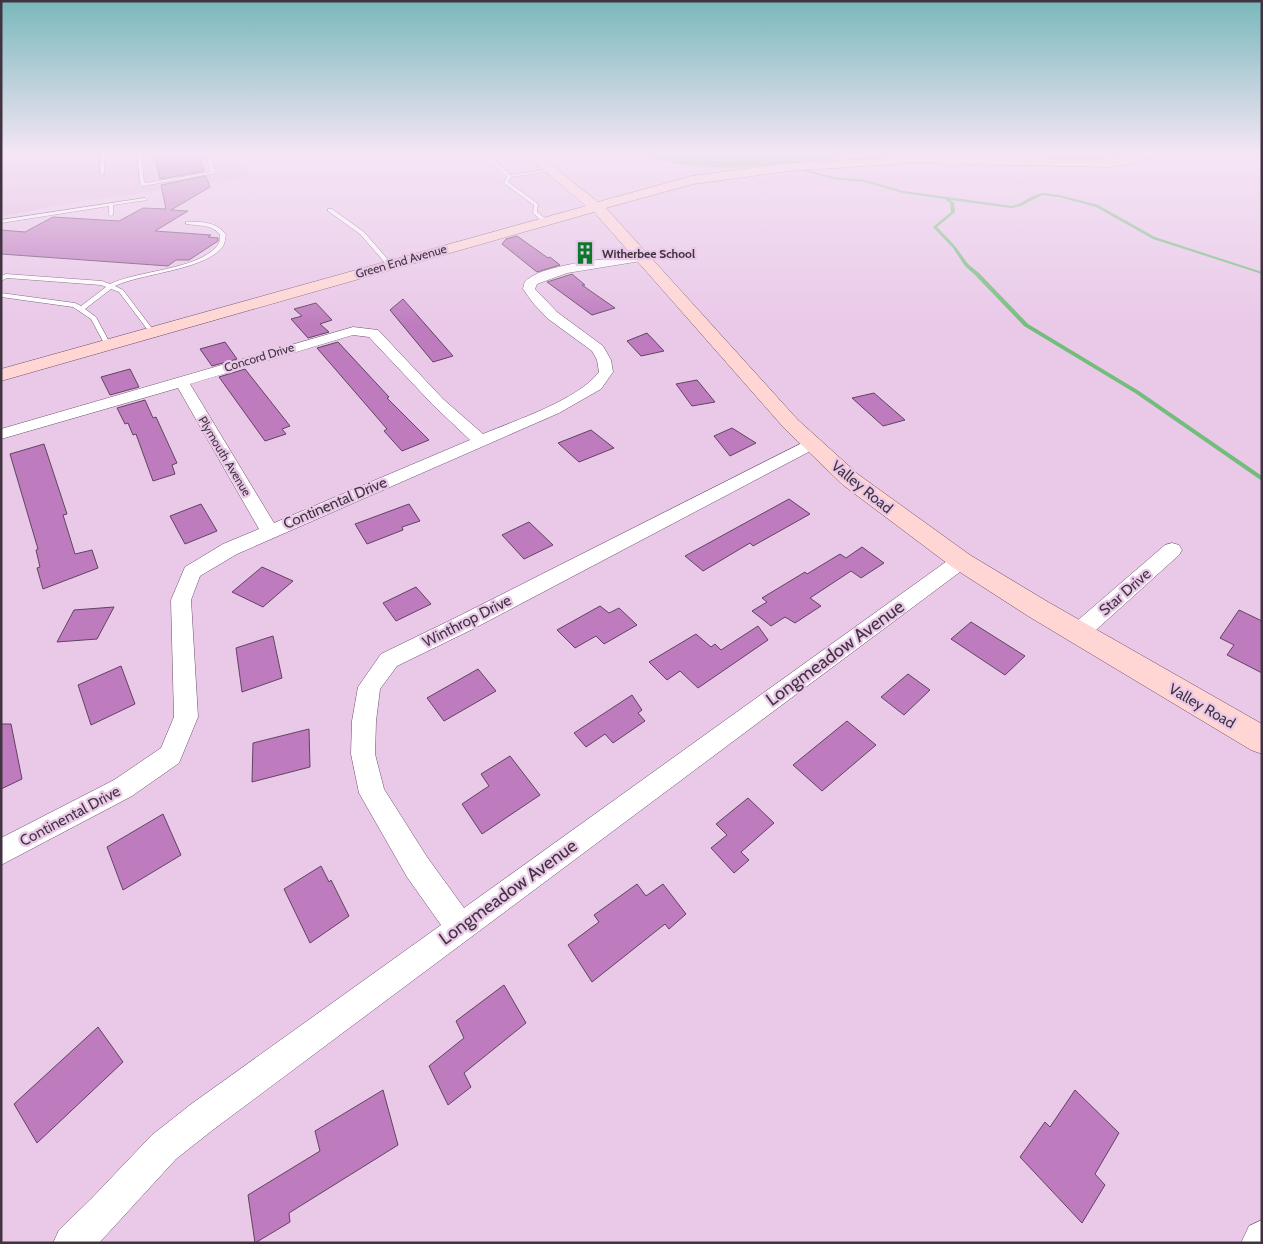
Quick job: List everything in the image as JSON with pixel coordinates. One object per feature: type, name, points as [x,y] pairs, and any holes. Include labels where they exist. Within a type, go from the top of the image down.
[{"type":"main road","name":"Green End Avenue","points":[[1,375],[585,210]]},
{"type":"main road","name":"Valley Road","points":[[599,210],[725,351],[812,443],[851,480],[961,561],[1078,633],[1262,740]]},
{"type":"street","name":"Continental Drive","points":[[1,852],[122,788],[170,755],[186,717],[181,600],[192,572],[230,549],[553,410],[596,386],[606,372],[604,360],[598,349],[552,315],[537,300],[529,289],[531,282],[536,278],[554,272],[642,258]]},
{"type":"street","name":"Concord Drive","points":[[1,434],[353,331],[373,333],[438,402],[480,440]]},
{"type":"street","name":"Plymouth Avenue","points":[[181,381],[270,531]]},
{"type":"street","name":"Winthrop Drive","points":[[460,927],[417,867],[372,793],[364,754],[364,721],[369,687],[389,660],[465,623],[812,443]]},
{"type":"street","name":"Star Drive","points":[[1078,633],[1172,550]]},
{"type":"street","name":"Longmeadow Avenue","points":[[72,1243],[164,1147],[460,927],[961,561]]},
{"type":"street","points":[[1260,1243],[1262,1239]]},
{"type":"lane","points":[[1,222],[74,210]]},
{"type":"lane","points":[[110,210],[110,215]]},
{"type":"lane","points":[[330,210],[362,233],[389,264]]},
{"type":"lane","points":[[535,210],[535,212],[545,221]]},
{"type":"lane","points":[[82,308],[109,286],[141,275],[170,270],[205,259],[222,243],[224,236],[220,230],[211,225],[188,223]]},
{"type":"lane","points":[[3,276],[109,286],[121,292],[152,332]]},
{"type":"lane","points":[[1,295],[75,305],[82,308],[94,318],[108,345]]},
{"type":"shaded area","points":[[1,210],[35,210],[1,217]]},
{"type":"building","points":[[139,210],[188,211],[155,231],[211,235],[208,237],[218,238],[218,241],[189,260],[176,260],[168,266],[1,254],[1,230],[25,232],[53,217],[119,221]]},
{"type":"building","points":[[517,236],[560,265],[537,272],[502,244],[506,239]]},
{"type":"building","points":[[572,274],[585,285],[582,285],[615,308],[592,315],[547,282]]},
{"type":"building","points":[[403,299],[453,356],[433,362],[390,310]]},
{"type":"building","points":[[316,303],[332,320],[320,324],[329,332],[308,338],[291,319],[302,316],[294,309]]},
{"type":"building","points":[[647,333],[664,351],[641,356],[627,341]]},
{"type":"building","points":[[225,342],[237,359],[212,366],[200,349]]},
{"type":"building","points":[[338,342],[389,397],[387,398],[429,440],[402,451],[384,431],[387,429],[317,348]]},
{"type":"building","points":[[130,369],[139,387],[110,395],[101,377]]},
{"type":"building","points":[[245,369],[290,426],[282,429],[286,434],[265,441],[219,377]]},
{"type":"building","points":[[697,380],[715,402],[692,406],[676,384]]},
{"type":"building","points":[[874,393],[905,420],[883,426],[852,398]]},
{"type":"building","points":[[145,400],[153,418],[156,417],[177,463],[172,465],[175,474],[153,481],[136,434],[133,435],[128,423],[125,424],[117,408]]},
{"type":"building","points":[[732,428],[756,443],[730,456],[714,436]]},
{"type":"building","points":[[591,430],[614,448],[579,462],[558,443]]},
{"type":"building","points":[[44,444],[67,514],[63,515],[75,554],[92,550],[98,568],[43,589],[37,568],[40,567],[36,550],[38,549],[10,454]]},
{"type":"building","points":[[789,499],[810,514],[753,546],[750,543],[703,571],[685,556]]},
{"type":"building","points":[[201,504],[217,531],[185,544],[170,516]]},
{"type":"building","points":[[409,504],[420,521],[402,527],[403,530],[367,544],[355,524]]},
{"type":"building","points":[[529,522],[553,545],[524,559],[502,535]]},
{"type":"building","points":[[862,547],[884,563],[861,578],[851,571],[810,598],[821,606],[795,623],[785,617],[771,626],[752,611],[767,602],[762,598],[805,572],[807,574],[840,554],[846,558]]},
{"type":"building","points":[[262,567],[293,581],[263,607],[232,592]]},
{"type":"building","points":[[416,587],[431,604],[396,621],[383,603]]},
{"type":"building","points":[[600,606],[609,613],[619,608],[637,625],[604,644],[596,636],[575,648],[557,630]]},
{"type":"building","points":[[114,607],[97,639],[57,642],[74,610]]},
{"type":"building","points":[[1239,610],[1262,621],[1262,673],[1227,655],[1234,645],[1220,638]]},
{"type":"building","points":[[971,622],[1025,656],[1005,675],[951,639]]},
{"type":"building","points":[[758,626],[768,640],[698,688],[680,671],[667,680],[649,662],[696,634],[711,647],[715,644],[721,650]]},
{"type":"building","points":[[273,636],[282,678],[242,692],[236,648]]},
{"type":"building","points":[[121,666],[135,704],[91,725],[78,685]]},
{"type":"building","points":[[478,669],[496,691],[444,721],[427,698]]},
{"type":"building","points":[[908,674],[930,690],[904,715],[881,697]]},
{"type":"building","points":[[632,695],[642,710],[638,713],[645,721],[613,743],[605,734],[586,747],[574,733]]},
{"type":"building","points":[[847,721],[876,745],[822,791],[793,765]]},
{"type":"building","points":[[1,724],[11,724],[22,779],[1,789]]},
{"type":"building","points":[[309,729],[310,767],[252,782],[253,743]]},
{"type":"building","points":[[510,756],[540,795],[482,834],[462,804],[489,786],[481,774]]},
{"type":"building","points":[[748,798],[774,823],[741,852],[749,860],[734,873],[711,848],[727,835],[716,824]]},
{"type":"building","points":[[163,814],[181,855],[123,890],[107,847]]},
{"type":"building","points":[[321,866],[329,882],[331,880],[349,916],[310,943],[284,889]]},
{"type":"building","points":[[637,884],[646,896],[663,884],[686,914],[669,929],[665,924],[592,982],[568,945],[599,922],[594,915]]},
{"type":"building","points":[[504,985],[526,1023],[464,1073],[471,1087],[448,1105],[429,1066],[464,1038],[456,1021]]},
{"type":"building","points":[[98,1027],[123,1062],[37,1143],[14,1104]]},
{"type":"building","points":[[383,1090],[398,1145],[289,1213],[290,1222],[255,1243],[248,1195],[320,1151],[315,1131]]},
{"type":"building","points":[[1075,1090],[1119,1133],[1095,1174],[1105,1185],[1082,1223],[1020,1157],[1045,1122],[1050,1127]]},
{"type":"waterway","points":[[953,210],[953,212],[935,227],[954,247],[964,262],[1026,325],[1137,392],[1262,479]]},
{"type":"waterway","points":[[1104,210],[1154,238],[1262,273]]},
{"type":"place","name":"Witherbee School","points":[[585,253]]}]
